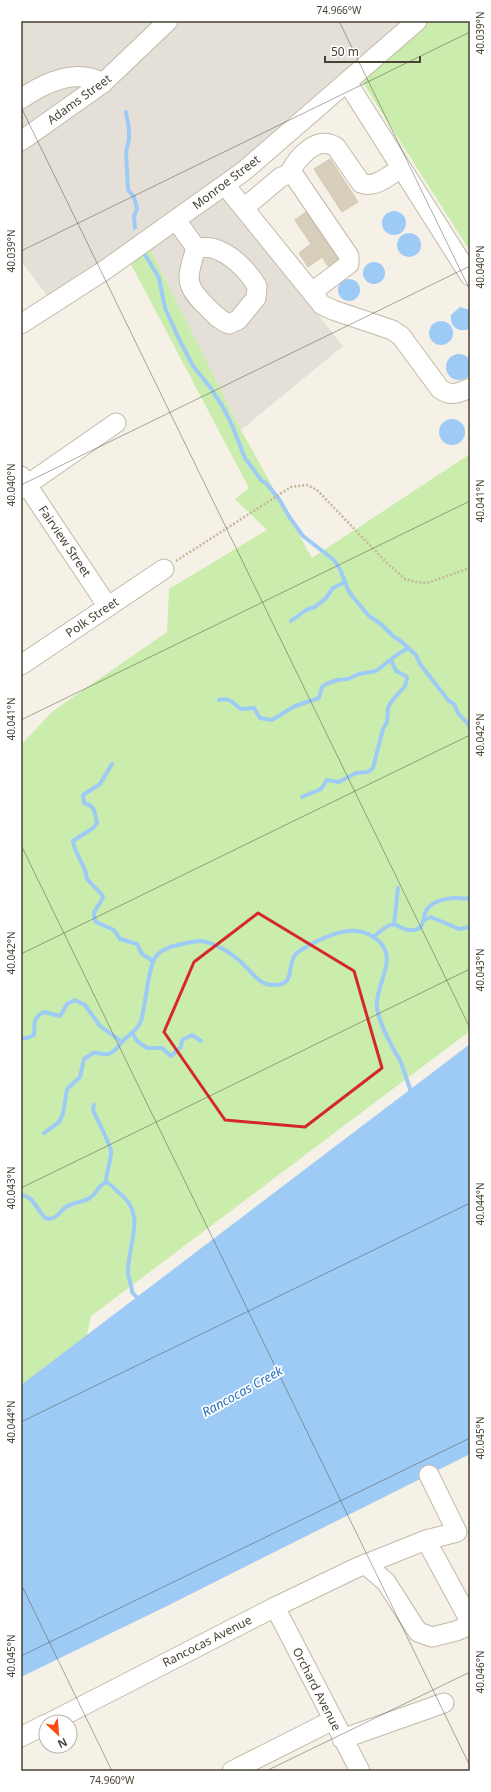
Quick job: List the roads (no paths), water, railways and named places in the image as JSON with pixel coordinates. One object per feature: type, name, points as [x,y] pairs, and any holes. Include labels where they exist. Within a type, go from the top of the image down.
[{"type":"street","name":"Adams Street","points":[[21,141],[103,84],[168,21]]},
{"type":"street","name":"Monroe Street","points":[[21,324],[105,270],[244,171],[417,21]]},
{"type":"street","points":[[21,99],[37,88],[69,76],[94,78],[103,84]]},
{"type":"street","points":[[347,82],[470,276]]},
{"type":"street","points":[[289,174],[296,161],[314,146],[322,143],[330,143],[336,147],[361,183],[366,185],[373,184],[401,168]]},
{"type":"street","points":[[244,208],[281,177],[289,174],[295,176],[349,256],[349,264],[312,292]]},
{"type":"street","points":[[225,184],[322,305],[392,330],[401,336],[440,390],[448,394],[457,394],[470,388]]},
{"type":"street","points":[[176,220],[196,248]]},
{"type":"street","points":[[23,483],[116,423]]},
{"type":"street","name":"Fairview Street","points":[[23,483],[108,607]]},
{"type":"street","name":"Polk Street","points":[[21,665],[164,569]]},
{"type":"street","name":"Rancocas Avenue","points":[[67,1714],[275,1607],[365,1564],[426,1540],[457,1532],[428,1475]]},
{"type":"street","points":[[426,1540],[470,1621]]},
{"type":"street","points":[[365,1564],[386,1582],[418,1632],[432,1637],[456,1631],[470,1625]]},
{"type":"street","name":"Orchard Avenue","points":[[275,1607],[342,1739],[360,1771]]},
{"type":"street","points":[[342,1739],[444,1703]]},
{"type":"street","points":[[232,1771],[333,1720]]},
{"type":"street","points":[[21,1737],[38,1728]]},
{"type":"water","points":[[394,211],[402,215],[406,223],[402,231],[394,235],[386,231],[382,223],[386,215]]},
{"type":"water","points":[[409,233],[417,237],[421,245],[417,253],[409,257],[401,253],[397,245],[401,237]]},
{"type":"water","points":[[374,262],[382,265],[385,273],[382,281],[374,284],[366,281],[363,273],[366,265]]},
{"type":"water","points":[[349,279],[357,282],[360,290],[357,298],[349,301],[341,298],[338,290],[341,282]]},
{"type":"water","points":[[460,307],[470,310],[470,328],[466,330],[459,330],[453,326],[452,323],[451,315]]},
{"type":"water","points":[[441,321],[449,325],[453,333],[449,341],[441,345],[433,341],[429,333],[433,325]]},
{"type":"water","points":[[459,354],[468,358],[472,367],[468,376],[459,380],[450,376],[446,367],[450,358]]},
{"type":"water","points":[[452,419],[461,423],[465,432],[461,441],[452,445],[443,441],[439,432],[443,423]]},
{"type":"water","name":"Rancocas Creek","points":[[470,1044],[470,1454],[167,1606],[21,1677],[21,1385]]},
{"type":"waterway","points":[[126,112],[129,129],[129,139],[126,152],[128,190],[134,197],[137,209],[134,216],[135,228]]},
{"type":"waterway","points":[[144,253],[159,278],[165,308],[179,339],[193,366],[210,387],[223,407],[245,458],[262,481],[266,483],[279,499],[303,536],[334,560],[340,569],[348,590],[369,616],[381,624],[416,655],[420,664],[449,701],[454,704],[458,713],[469,725],[470,729]]},
{"type":"waterway","points":[[291,621],[306,610],[315,607],[326,598],[333,588],[345,582]]},
{"type":"waterway","points":[[219,700],[229,700],[241,709],[254,708],[260,718],[272,720],[295,706],[319,698],[322,687],[326,684],[337,680],[348,679],[359,674],[376,671],[408,648]]},
{"type":"waterway","points":[[302,797],[321,789],[327,780],[339,782],[356,773],[368,772],[373,768],[383,729],[387,722],[388,708],[391,702],[405,686],[407,679],[406,676],[396,671],[391,660]]},
{"type":"waterway","points":[[112,764],[100,784],[83,795],[84,803],[88,804],[94,810],[97,823],[93,828],[73,841],[75,849],[85,870],[87,879],[103,896],[94,914],[96,922],[114,930],[120,939],[137,944],[142,954],[153,961]]},
{"type":"waterway","points":[[394,925],[398,888]]},
{"type":"waterway","points":[[373,937],[386,927],[393,924],[408,930],[418,929],[421,927],[426,911],[436,902],[446,899],[467,899],[470,896]]},
{"type":"waterway","points":[[424,920],[431,917],[459,929],[470,927]]},
{"type":"waterway","points":[[44,1133],[59,1122],[63,1114],[67,1089],[80,1077],[84,1059],[93,1053],[108,1054],[116,1050],[123,1040],[135,1031],[139,1025],[143,1014],[151,967],[157,955],[172,947],[198,941],[223,949],[264,983],[273,985],[280,984],[288,979],[292,960],[295,955],[315,942],[345,931],[360,931],[375,938],[383,945],[387,962],[377,999],[378,1013],[386,1035],[400,1059],[412,1094]]},
{"type":"waterway","points":[[21,1038],[27,1038],[34,1035],[35,1022],[40,1014],[44,1012],[60,1016],[67,1004],[75,1000],[85,1005],[100,1026],[122,1042]]},
{"type":"waterway","points":[[132,1033],[137,1041],[147,1048],[162,1048],[171,1056],[181,1047],[182,1040],[192,1035],[201,1041]]},
{"type":"waterway","points":[[94,1105],[93,1110],[111,1151],[106,1182]]},
{"type":"waterway","points":[[106,1182],[127,1200],[132,1209],[134,1229],[128,1275],[132,1292],[140,1301]]},
{"type":"waterway","points":[[23,1195],[31,1199],[44,1217],[48,1219],[56,1216],[69,1205],[90,1198],[100,1186],[106,1182]]}]
